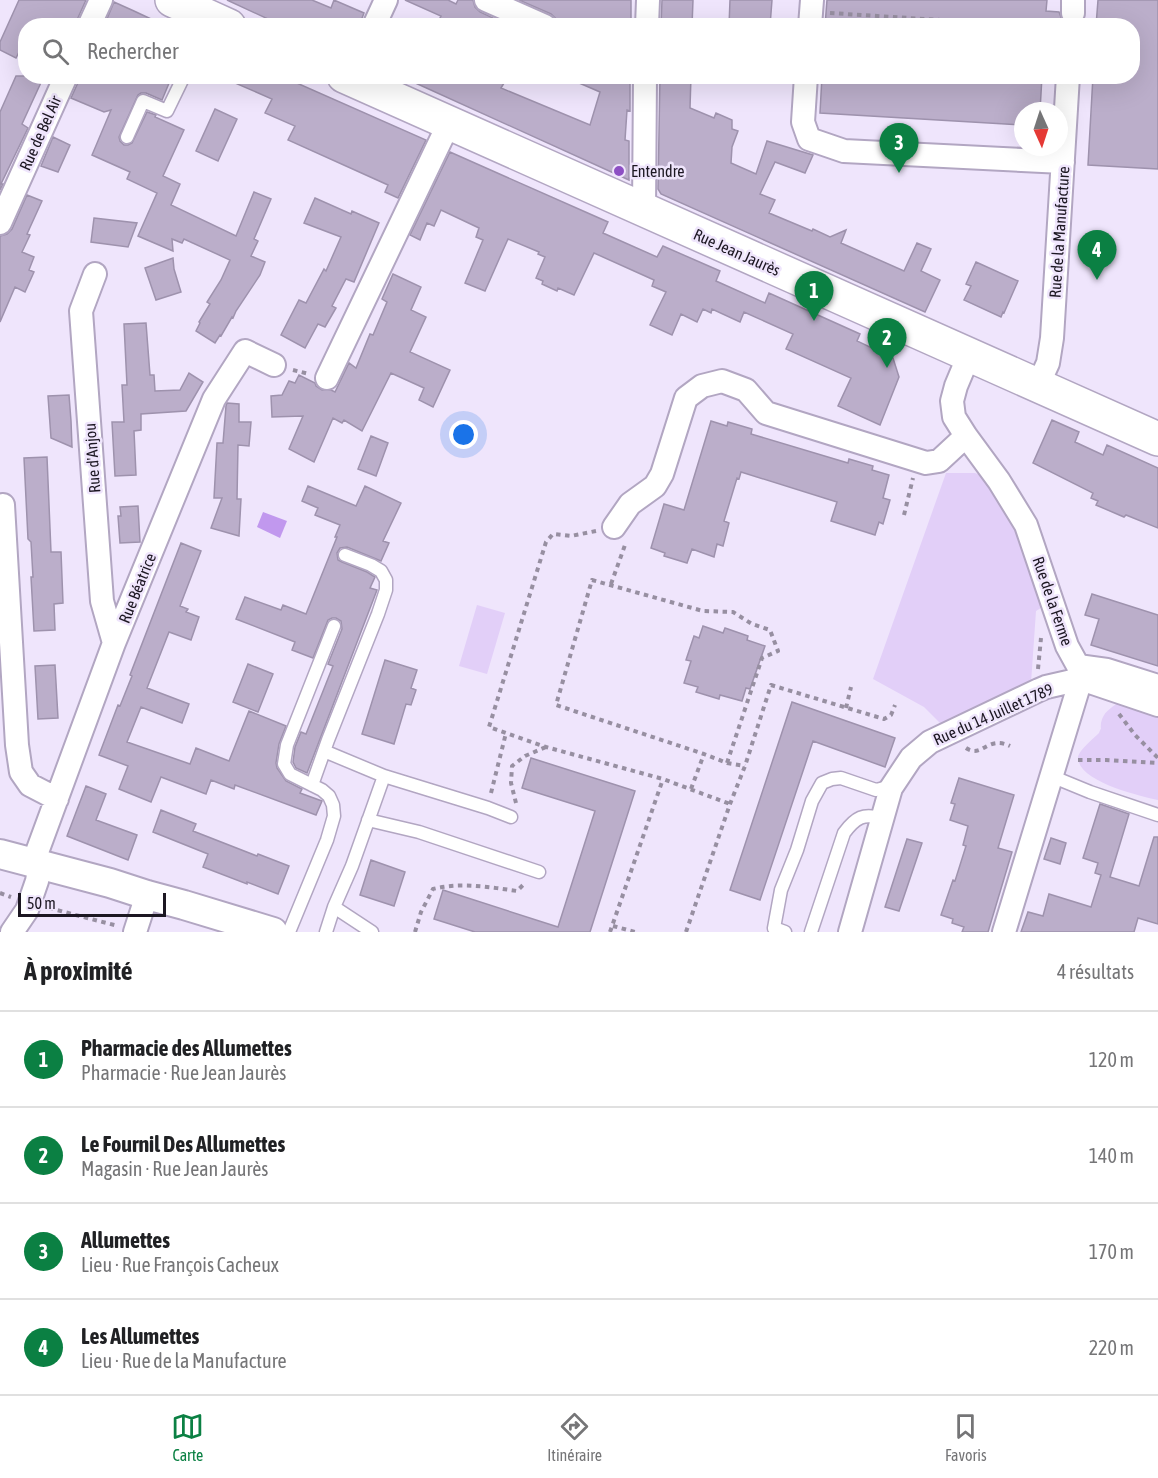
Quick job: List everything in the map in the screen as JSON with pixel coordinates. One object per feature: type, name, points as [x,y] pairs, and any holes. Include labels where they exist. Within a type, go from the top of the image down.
[{"type":"main road","points":[[172,0],[206,18]]},
{"type":"main road","name":"Rue Jean Jaurès","points":[[364,84],[1158,439]]},
{"type":"street","points":[[93,18],[101,0]]},
{"type":"street","points":[[378,18],[386,0]]},
{"type":"street","points":[[486,0],[527,18]]},
{"type":"street","points":[[647,18],[648,0]]},
{"type":"street","name":"Rue de Bel Air","points":[[0,223],[62,84]]},
{"type":"street","points":[[644,210],[645,84]]},
{"type":"street","points":[[805,84],[803,122],[809,139],[844,151],[1063,162]]},
{"type":"street","name":"Rue de la Manufacture","points":[[1038,386],[1048,363],[1052,338],[1068,84]]},
{"type":"street","points":[[327,378],[449,123]]},
{"type":"street","name":"Rue d'Anjou","points":[[94,274],[81,311],[102,601],[114,643]]},
{"type":"street","name":"Rue Béatrice","points":[[12,932],[27,910],[37,880],[36,864],[57,799],[114,643],[214,399],[245,351],[274,365]]},
{"type":"street","name":"Rue de la Ferme","points":[[969,355],[952,401],[954,417],[1026,525],[1067,646],[1080,673]]},
{"type":"street","points":[[614,527],[630,504],[655,486],[662,474],[686,398],[702,386],[722,381],[746,390],[766,413],[926,463],[939,461],[966,436]]},
{"type":"street","points":[[3,505],[17,745],[21,772],[30,785],[57,799]]},
{"type":"street","points":[[1080,673],[1107,670],[1158,686]]},
{"type":"street","points":[[1080,673],[1158,705]]},
{"type":"street","points":[[1004,932],[1052,776],[1080,673]]},
{"type":"street","name":"Rue du 14 Juillet 1789","points":[[850,932],[890,790],[911,758],[930,742],[1080,673]]},
{"type":"street","points":[[0,854],[110,883],[273,932]]},
{"type":"street","points":[[136,931],[147,895]]},
{"type":"lane","points":[[127,138],[143,101],[167,111],[180,84]]},
{"type":"lane","points":[[312,785],[386,590],[386,580],[381,572],[371,565],[345,555]]},
{"type":"lane","points":[[289,932],[327,840],[334,816],[329,796],[290,774],[284,764],[287,745],[334,626]]},
{"type":"lane","points":[[324,751],[384,776],[511,817]]},
{"type":"lane","points":[[326,932],[384,776]]},
{"type":"lane","points":[[1052,776],[1090,792],[1158,815]]},
{"type":"lane","points":[[785,932],[774,928],[781,890],[797,850],[812,801],[822,783],[841,778],[876,790],[884,788],[890,790]]},
{"type":"lane","points":[[811,932],[844,833],[853,821],[876,816],[882,819]]},
{"type":"lane","points":[[368,820],[419,832],[539,872]]},
{"type":"lane","points":[[334,907],[372,932]]},
{"type":"path","points":[[811,12],[907,18]]},
{"type":"path","points":[[274,365],[327,378]]},
{"type":"path","points":[[904,515],[918,460]]},
{"type":"path","points":[[611,584],[626,542],[614,527],[571,536],[553,534],[546,542],[489,727],[546,747],[663,779],[730,804]]},
{"type":"path","points":[[727,763],[762,658],[778,651],[770,630],[752,624],[733,612],[702,611],[592,580],[555,705],[727,763],[745,766]]},
{"type":"path","points":[[1038,672],[1042,631]]},
{"type":"path","points":[[686,932],[771,685],[884,719],[891,716],[895,705]]},
{"type":"path","points":[[846,708],[851,687]]},
{"type":"path","points":[[1117,708],[1130,730],[1158,758]]},
{"type":"path","points":[[488,808],[506,733]]},
{"type":"path","points":[[961,743],[972,752],[992,743],[1010,747]]},
{"type":"path","points":[[511,817],[516,803],[511,783],[512,766],[525,756],[546,747]]},
{"type":"path","points":[[691,789],[704,754]]},
{"type":"path","points":[[1074,760],[1158,763]]},
{"type":"path","points":[[610,932],[663,779]]},
{"type":"path","points":[[416,932],[421,912],[433,889],[448,885],[485,886],[517,891],[539,872]]},
{"type":"path","points":[[0,893],[29,903],[136,931]]},
{"type":"path","points":[[613,926],[635,932]]},
{"type":"shaded area","points":[[946,473],[975,473],[991,479],[1021,526],[1047,604],[1036,611],[1031,683],[941,724],[924,707],[873,679]]},
{"type":"shaded area","points":[[263,512],[287,521],[280,538],[257,527]]},
{"type":"shaded area","points":[[477,605],[505,613],[487,674],[459,666]]},
{"type":"shaded area","points":[[1119,702],[1158,713],[1158,800],[1099,781],[1081,767],[1079,755],[1099,733],[1105,713]]},
{"type":"building","points":[[19,0],[86,0],[78,18],[18,18],[16,58],[0,50],[0,42]]},
{"type":"building","points":[[227,0],[312,0],[331,8],[334,0],[364,13],[362,18],[266,18]]},
{"type":"building","points":[[405,0],[448,0],[456,4],[458,0],[473,0],[480,12],[493,18],[440,18],[441,16]]},
{"type":"building","points":[[519,0],[631,0],[631,18],[555,18]]},
{"type":"building","points":[[662,0],[693,0],[692,18],[661,18]]},
{"type":"building","points":[[730,0],[772,0],[771,18],[729,18]]},
{"type":"building","points":[[827,0],[1047,0],[1046,11],[1059,12],[1061,18],[826,18]]},
{"type":"building","points":[[1098,0],[1158,0],[1158,169],[1088,165],[1093,84],[1140,84],[1140,18],[1097,18]]},
{"type":"building","points":[[114,2],[149,18],[107,18]]},
{"type":"building","points":[[16,76],[18,76],[18,84],[40,84],[22,124],[28,128],[0,190],[0,112]]},
{"type":"building","points":[[77,84],[169,84],[162,100],[146,93],[138,95],[119,137],[124,145],[132,143],[147,112],[184,130],[163,176],[180,184],[171,205],[236,236],[254,192],[271,199],[254,239],[258,241],[251,256],[265,262],[260,275],[215,343],[196,331],[210,304],[207,302],[230,260],[184,239],[182,243],[172,239],[173,251],[138,236],[157,193],[127,179],[130,172],[92,155],[111,110],[104,112],[71,98]]},
{"type":"building","points":[[237,84],[299,84],[426,140],[398,198],[385,192],[388,185],[288,140],[295,126],[265,113],[272,99]]},
{"type":"building","points":[[418,84],[503,84],[501,88],[590,125],[600,92],[582,84],[630,84],[630,111],[627,110],[625,140],[629,141],[629,180]]},
{"type":"building","points":[[660,84],[691,84],[690,108],[714,118],[716,113],[732,120],[732,129],[738,131],[732,147],[731,163],[756,174],[767,141],[813,155],[805,173],[775,162],[760,194],[775,200],[769,213],[830,237],[846,230],[841,243],[904,271],[917,243],[931,249],[921,271],[940,280],[925,312],[661,194],[658,189]]},
{"type":"building","points":[[822,84],[1042,84],[1041,102],[1014,102],[1014,124],[820,113]]},
{"type":"building","points":[[215,109],[237,119],[218,161],[196,151]]},
{"type":"building","points":[[53,137],[70,145],[58,172],[41,166]]},
{"type":"building","points":[[450,152],[608,222],[603,233],[657,257],[663,246],[720,271],[716,281],[765,303],[769,293],[860,334],[857,341],[893,358],[899,377],[880,425],[838,406],[851,378],[786,349],[793,334],[744,312],[740,322],[712,309],[711,313],[703,309],[697,322],[681,314],[672,335],[650,325],[666,292],[652,286],[654,280],[594,253],[574,295],[542,284],[543,281],[536,278],[545,257],[538,254],[539,252],[508,239],[485,291],[465,283],[483,240],[476,237],[479,228],[441,210],[434,226],[427,223],[420,240],[410,235]]},
{"type":"building","points":[[27,195],[42,201],[27,234],[30,235],[22,252],[34,257],[29,270],[34,272],[25,292],[15,287],[0,322],[0,236],[12,229]]},
{"type":"building","points":[[315,198],[351,214],[352,211],[379,223],[354,282],[346,279],[332,306],[336,308],[325,327],[318,324],[305,348],[281,335],[299,300],[306,303],[324,269],[326,271],[341,237],[304,223]]},
{"type":"building","points":[[94,218],[137,223],[128,247],[91,242]]},
{"type":"building","points":[[173,258],[181,292],[156,300],[145,268]]},
{"type":"building","points":[[976,262],[1018,281],[1001,317],[964,300],[971,286],[966,284]]},
{"type":"building","points":[[393,274],[421,287],[411,310],[426,317],[410,352],[450,370],[433,407],[419,400],[424,388],[391,373],[362,431],[344,420],[342,423],[333,418],[314,462],[289,449],[303,416],[272,417],[271,396],[282,395],[289,381],[295,383],[299,375],[315,383],[322,390],[335,392],[349,363],[356,368],[370,334],[373,335],[387,302],[382,299]]},
{"type":"building","points":[[146,323],[150,375],[154,375],[155,391],[180,390],[189,373],[203,382],[186,411],[141,414],[141,430],[134,431],[136,475],[115,476],[112,422],[124,422],[122,385],[127,385],[124,324]]},
{"type":"building","points":[[69,395],[72,447],[51,438],[48,396]]},
{"type":"building","points":[[227,403],[239,404],[239,422],[251,422],[249,446],[238,445],[237,499],[241,499],[239,536],[211,528],[222,498],[214,498],[217,443],[223,443]]},
{"type":"building","points":[[1052,420],[1079,432],[1075,442],[1103,455],[1107,445],[1158,468],[1158,528],[1096,505],[1098,501],[1091,498],[1093,493],[1033,463]]},
{"type":"building","points":[[711,421],[727,426],[728,422],[752,429],[751,434],[848,463],[849,459],[873,466],[872,470],[889,475],[883,498],[890,500],[883,524],[879,522],[875,535],[831,521],[837,502],[741,472],[739,479],[737,478],[724,521],[729,523],[723,546],[717,544],[714,557],[692,549],[687,563],[664,556],[665,553],[651,548],[664,504],[684,510]]},
{"type":"building","points":[[371,436],[388,443],[376,476],[358,469]]},
{"type":"building","points":[[47,457],[51,552],[61,552],[63,603],[54,604],[55,630],[34,631],[31,542],[28,539],[24,458]]},
{"type":"building","points":[[308,486],[356,506],[365,486],[401,503],[383,541],[389,543],[381,561],[347,547],[340,548],[337,553],[338,560],[375,577],[370,588],[377,590],[307,773],[296,768],[293,762],[295,747],[301,732],[306,734],[333,666],[328,664],[342,629],[341,621],[336,618],[328,620],[313,658],[292,650],[295,642],[236,619],[245,597],[281,610],[283,605],[306,614],[340,525],[315,515],[318,508],[302,501]]},
{"type":"building","points":[[138,506],[140,542],[120,543],[118,516],[121,516],[120,507]]},
{"type":"building","points":[[181,543],[201,551],[180,606],[188,609],[186,612],[199,617],[191,640],[169,632],[147,688],[189,704],[182,723],[141,707],[127,742],[190,764],[196,748],[229,761],[249,711],[286,726],[279,744],[277,768],[286,781],[302,789],[300,793],[322,801],[316,815],[235,785],[234,789],[211,780],[206,794],[161,777],[151,802],[119,789],[128,766],[99,755],[132,676],[130,675]]},
{"type":"building","points":[[1092,594],[1158,615],[1158,666],[1091,645],[1099,619],[1085,615]]},
{"type":"building","points":[[703,626],[723,633],[725,628],[748,636],[747,640],[765,646],[750,689],[746,688],[742,701],[720,695],[719,699],[696,692],[698,687],[684,683],[691,661],[686,660],[694,636],[699,638]]},
{"type":"building","points":[[385,660],[417,670],[411,688],[416,690],[411,705],[406,704],[394,744],[362,734]]},
{"type":"building","points":[[248,664],[273,674],[258,712],[233,702]]},
{"type":"building","points":[[55,665],[58,718],[38,719],[35,666]]},
{"type":"building","points":[[792,702],[895,738],[885,767],[813,741],[760,900],[730,890]]},
{"type":"building","points":[[531,758],[635,791],[590,932],[475,932],[434,919],[443,890],[558,927],[595,811],[522,788]]},
{"type":"building","points":[[959,778],[1014,795],[998,848],[1012,852],[988,932],[962,932],[964,927],[952,923],[953,919],[941,915],[966,846],[963,845],[968,826],[950,820],[955,804],[951,803]]},
{"type":"building","points":[[86,786],[106,794],[96,820],[137,835],[128,860],[67,836]]},
{"type":"building","points":[[1100,804],[1129,814],[1110,877],[1139,886],[1154,837],[1158,837],[1158,924],[1138,918],[1134,932],[1021,932],[1028,912],[1043,916],[1049,894],[1091,907],[1101,875],[1095,873],[1098,863],[1083,858]]},
{"type":"building","points":[[161,810],[196,824],[193,831],[289,866],[278,894],[203,867],[208,854],[153,832]]},
{"type":"building","points":[[1051,838],[1066,843],[1060,864],[1044,859]]},
{"type":"building","points":[[907,839],[922,843],[899,911],[885,907]]},
{"type":"building","points":[[371,860],[405,872],[394,906],[360,895]]},
{"type":"place","name":"Entendre","points":[[619,171]]},
{"type":"place","name":"Allumettes","points":[[899,173]]},
{"type":"place","name":"Les Allumettes","points":[[1097,280]]},
{"type":"place","name":"Pharmacie des Allumettes","points":[[814,321]]},
{"type":"place","name":"Le Fournil Des Allumettes","points":[[887,368]]}]
